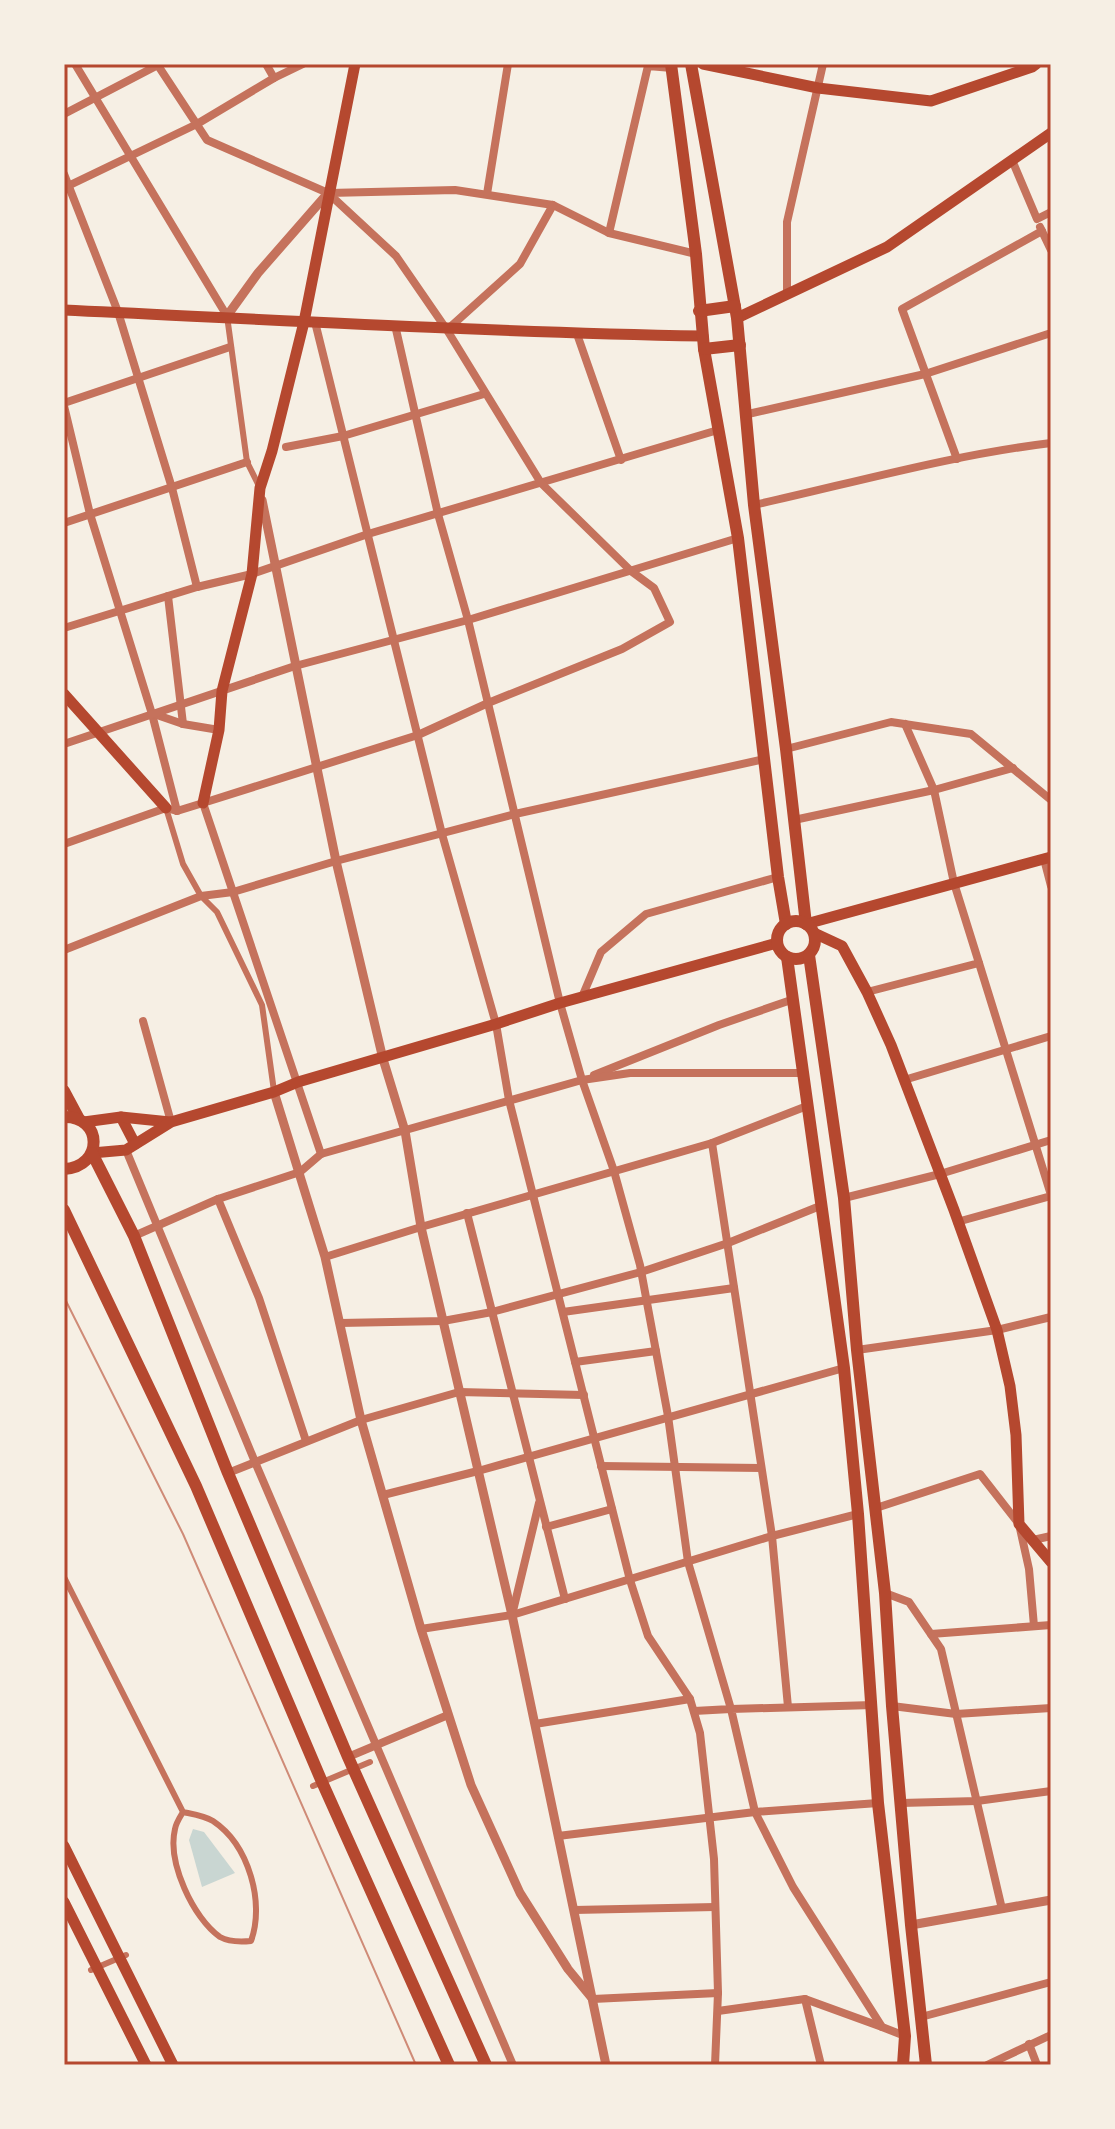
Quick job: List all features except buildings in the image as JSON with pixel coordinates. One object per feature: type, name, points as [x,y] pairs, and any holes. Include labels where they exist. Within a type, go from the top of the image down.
[{"type":"main road","points":[[203,803],[219,730],[222,691],[252,574],[260,488],[309,322],[328,193],[355,64]]},
{"type":"main road","points":[[691,64],[736,312],[748,414],[754,505],[794,820],[815,944],[809,955],[844,1198],[857,1350],[885,1593],[911,1925],[926,2065]]},
{"type":"main road","points":[[703,64],[818,88],[931,101],[1036,64]]},
{"type":"main road","points":[[671,66],[696,254],[703,342],[738,538],[786,924]]},
{"type":"main road","points":[[699,311],[736,312],[787,295],[887,247],[1051,133]]},
{"type":"main road","points":[[64,310],[577,334],[740,345]]},
{"type":"main road","points":[[64,694],[96,732],[171,809]]},
{"type":"main road","points":[[810,928],[954,883],[1048,858]]},
{"type":"main road","points":[[903,2065],[905,2036],[878,1803],[873,1705],[844,1368],[794,999],[787,957],[777,943],[779,932],[786,924],[794,921],[842,946],[867,992],[904,1080],[997,1330],[1010,1386],[1016,1435],[1019,1524],[1051,1562]]},
{"type":"main road","points":[[64,1169],[80,1166],[92,1153],[130,1147],[171,1122],[560,1003],[777,943]]},
{"type":"main road","points":[[787,957],[798,959],[809,955]]},
{"type":"main road","points":[[64,1091],[93,1136],[92,1153],[134,1236],[228,1473],[351,1763],[486,2065]]},
{"type":"main road","points":[[64,1117],[81,1120],[121,1117],[171,1122]]},
{"type":"main road","points":[[121,1117],[130,1147]]},
{"type":"main road","points":[[64,1210],[196,1486],[317,1784],[449,2065]]},
{"type":"main road","points":[[64,1846],[123,1956],[173,2065]]},
{"type":"main road","points":[[64,1902],[94,1969],[146,2065]]},
{"type":"street","points":[[75,64],[227,316],[247,462],[260,488],[273,564],[336,861],[383,1059],[405,1131],[421,1227],[512,1615],[606,2065]]},
{"type":"street","points":[[64,114],[158,64],[207,140],[328,193],[396,256],[447,330],[541,483],[631,571],[654,588],[670,622],[622,649],[418,735],[317,769],[203,803],[171,809],[64,844]]},
{"type":"street","points":[[266,64],[274,78]]},
{"type":"street","points":[[70,185],[197,124],[303,64]]},
{"type":"street","points":[[487,194],[508,64]]},
{"type":"street","points":[[787,295],[787,222],[823,64]]},
{"type":"street","points":[[609,233],[648,66],[671,66]]},
{"type":"street","points":[[1012,160],[1051,250]]},
{"type":"street","points":[[64,174],[118,312],[172,488],[197,587]]},
{"type":"street","points":[[227,316],[258,273],[328,193],[455,190],[487,194],[553,205],[609,233],[696,254]]},
{"type":"street","points":[[447,330],[520,264],[553,205]]},
{"type":"street","points":[[1037,219],[1051,212]]},
{"type":"street","points":[[957,459],[902,309],[1042,231]]},
{"type":"street","points":[[309,322],[343,436],[442,834],[496,1024],[509,1100],[630,1580],[648,1636],[690,1699],[700,1733],[710,1817],[715,1907],[718,1993],[715,2065]]},
{"type":"street","points":[[395,325],[438,514],[468,620],[560,1003],[582,1080],[614,1171],[641,1272],[668,1416],[688,1562],[731,1709],[755,1812],[793,1887],[882,2027]]},
{"type":"street","points":[[748,414],[925,374],[1051,333]]},
{"type":"street","points":[[577,334],[621,460]]},
{"type":"street","points":[[230,347],[64,404],[90,514],[152,714],[183,864],[201,896],[217,912],[262,1005],[274,1092],[325,1257],[361,1420],[421,1629],[471,1785],[520,1893],[568,1969],[593,1999]]},
{"type":"street","points":[[286,447],[343,436],[484,394]]},
{"type":"street","points":[[64,628],[197,587],[252,574],[273,564],[368,534],[718,430]]},
{"type":"street","points":[[754,505],[889,472],[1003,449],[1051,443]]},
{"type":"street","points":[[64,523],[247,462]]},
{"type":"street","points":[[64,744],[295,666],[468,620],[738,538]]},
{"type":"street","points":[[168,596],[183,724]]},
{"type":"street","points":[[152,714],[183,724],[219,730]]},
{"type":"street","points":[[786,749],[891,722],[971,734],[1051,800]]},
{"type":"street","points":[[905,724],[934,790],[954,883],[1051,1196],[957,1222]]},
{"type":"street","points":[[64,950],[201,896],[233,892],[336,861],[515,814],[765,759]]},
{"type":"street","points":[[794,820],[934,790],[1013,768]]},
{"type":"street","points":[[203,803],[321,1154]]},
{"type":"street","points":[[1048,858],[1051,886]]},
{"type":"street","points":[[582,997],[601,952],[646,914],[778,877]]},
{"type":"street","points":[[867,992],[979,963]]},
{"type":"street","points":[[582,1080],[648,1052],[794,999]]},
{"type":"street","points":[[143,1021],[171,1122]]},
{"type":"street","points":[[904,1080],[1051,1036]]},
{"type":"street","points":[[134,1236],[218,1199],[300,1172],[321,1154],[582,1080],[630,1073],[802,1073]]},
{"type":"street","points":[[325,1257],[712,1143],[807,1106]]},
{"type":"street","points":[[844,1198],[940,1174],[1051,1140]]},
{"type":"street","points":[[712,1143],[772,1536],[788,1707]]},
{"type":"street","points":[[130,1147],[156,1227],[513,2065]]},
{"type":"street","points":[[218,1199],[259,1298],[306,1441]]},
{"type":"street","points":[[340,1323],[443,1321],[492,1312],[641,1272],[728,1243],[820,1206]]},
{"type":"street","points":[[467,1213],[565,1599]]},
{"type":"street","points":[[563,1312],[734,1288]]},
{"type":"street","points":[[857,1350],[997,1330],[1051,1317]]},
{"type":"street","points":[[575,1362],[656,1351]]},
{"type":"street","points":[[383,1495],[844,1368]]},
{"type":"street","points":[[228,1473],[361,1420],[459,1392],[584,1395]]},
{"type":"street","points":[[601,1466],[761,1468]]},
{"type":"street","points":[[876,1508],[980,1474],[1019,1524],[1029,1569],[1034,1626]]},
{"type":"street","points":[[512,1615],[540,1500]]},
{"type":"street","points":[[546,1527],[612,1509]]},
{"type":"street","points":[[421,1629],[512,1615],[772,1536],[858,1514]]},
{"type":"street","points":[[1033,1540],[1051,1536]]},
{"type":"street","points":[[64,1577],[183,1812],[212,1820],[235,1844],[250,1873],[257,1910],[251,1941],[222,1938],[205,1923],[190,1901],[173,1852],[175,1829],[183,1812]]},
{"type":"street","points":[[885,1593],[909,1602],[941,1649],[1002,1909]]},
{"type":"street","points":[[931,1634],[1051,1625]]},
{"type":"street","points":[[535,1724],[690,1699]]},
{"type":"street","points":[[694,1711],[873,1705]]},
{"type":"street","points":[[892,1706],[956,1714],[1051,1708]]},
{"type":"street","points":[[317,1784],[376,1746],[448,1715]]},
{"type":"street","points":[[351,1763],[370,1762]]},
{"type":"street","points":[[901,1803],[977,1801],[1051,1791]]},
{"type":"street","points":[[558,1836],[755,1812],[878,1803]]},
{"type":"street","points":[[911,1925],[1051,1900]]},
{"type":"street","points":[[574,1910],[715,1907]]},
{"type":"street","points":[[94,1969],[123,1956]]},
{"type":"street","points":[[921,2017],[1051,1982]]},
{"type":"street","points":[[593,1999],[718,1993]]},
{"type":"street","points":[[718,2011],[805,1999],[905,2036]]},
{"type":"street","points":[[805,1999],[821,2065]]},
{"type":"street","points":[[987,2065],[1051,2035]]},
{"type":"street","points":[[1029,2044],[1037,2065]]},
{"type":"shaded area","points":[[193,1829],[204,1832],[235,1873],[202,1887],[189,1840]]},
{"type":"tram line","points":[[64,1297],[183,1534],[416,2065]]}]
